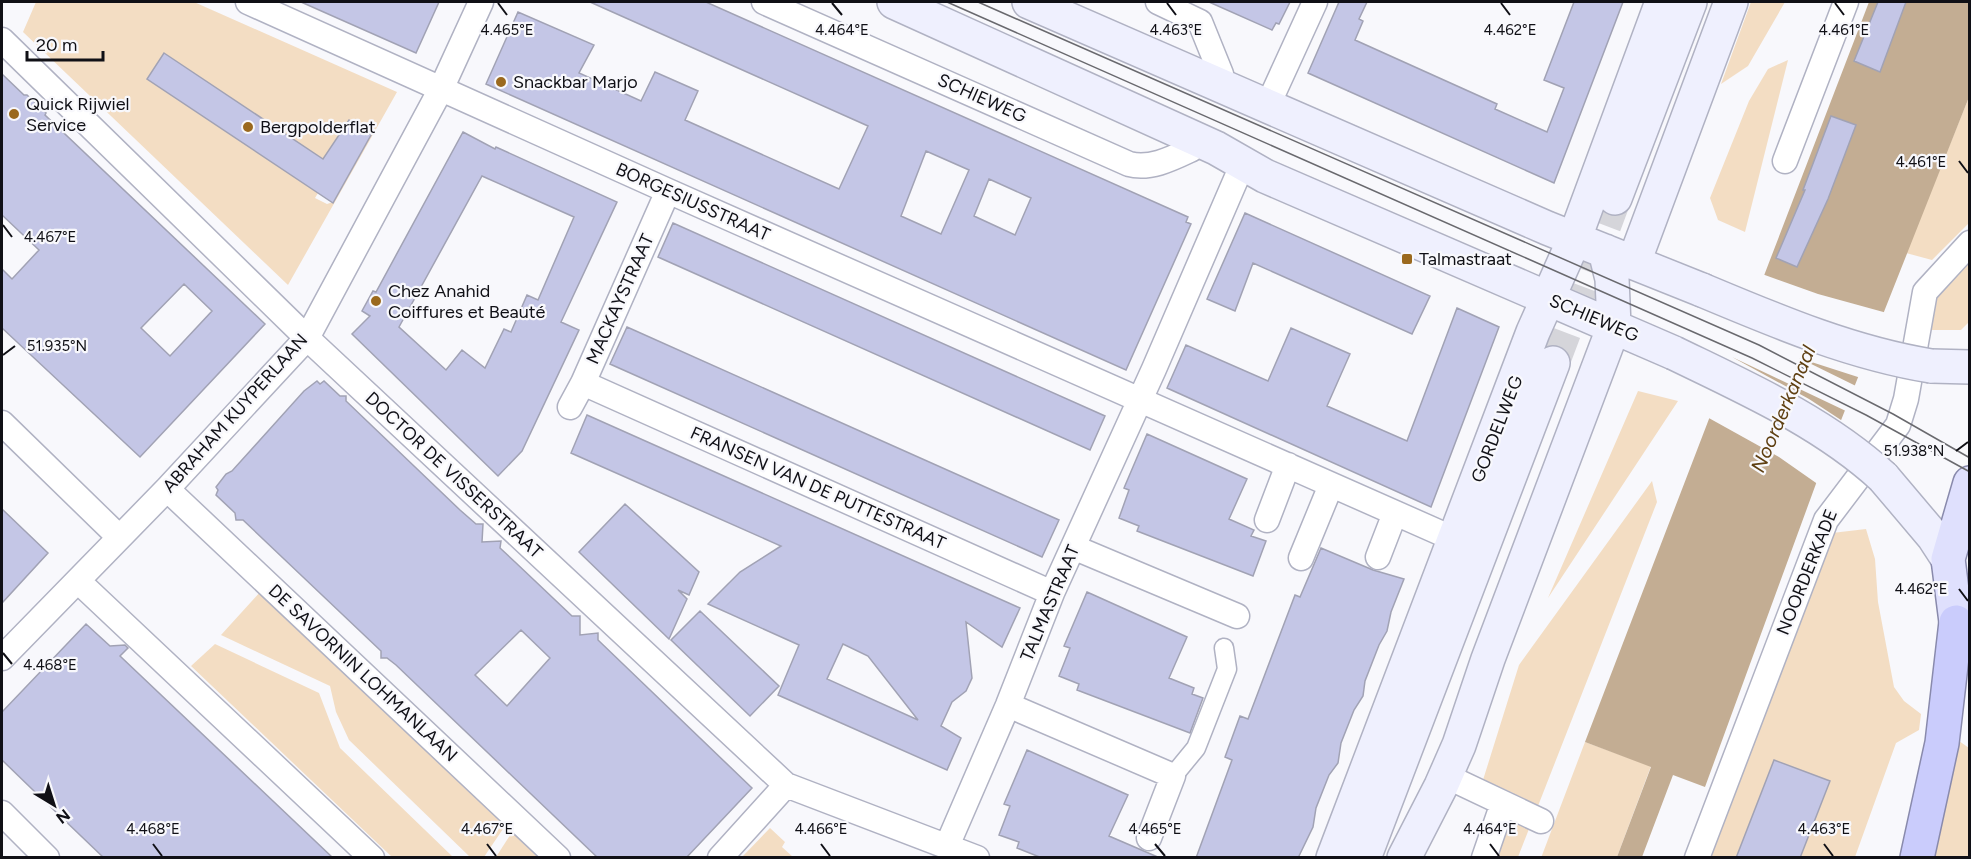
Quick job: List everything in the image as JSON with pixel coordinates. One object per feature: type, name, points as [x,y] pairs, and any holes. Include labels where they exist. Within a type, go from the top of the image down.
[{"type":"highway","points":[[1917,858],[1963,633]]},
{"type":"main road","name":"SCHIEWEG","points":[[894,2],[1196,139],[1237,174],[1265,176],[1614,326],[1788,410],[1867,462],[1934,536],[1948,560]]},
{"type":"main road","points":[[1029,2],[1215,71],[1267,107],[1574,240],[1798,330],[1904,361],[1931,366],[1970,367]]},
{"type":"main road","name":"GORDELWEG","points":[[1333,858],[1547,297],[1574,240],[1662,2]]},
{"type":"main road","points":[[1690,2],[1624,201],[1709,2]]},
{"type":"main road","points":[[1404,858],[1446,776],[1614,326],[1612,279],[1619,257],[1731,2]]},
{"type":"main road","name":"GORDELWEG","points":[[1364,858],[1561,366],[1382,858]]},
{"type":"main road","points":[[1963,633],[1948,560],[1970,483]]},
{"type":"street","name":"BORGESIUSSTRAAT","points":[[248,2],[442,87],[668,191],[1454,539]]},
{"type":"street","name":"ABRAHAM KUYPERLAAN","points":[[2,658],[167,489],[307,338],[442,87],[481,2]]},
{"type":"street","name":"SCHIEWEG","points":[[764,2],[1129,164],[1145,166],[1183,153],[1192,149],[1196,139]]},
{"type":"street","points":[[1158,2],[1200,22],[1215,71]]},
{"type":"street","points":[[1267,107],[1315,2]]},
{"type":"street","points":[[1785,161],[1846,2]]},
{"type":"street","name":"DOCTOR DE VISSERSTRAAT","points":[[2,40],[307,338],[786,785],[977,858]]},
{"type":"street","name":"TALMASTRAAT","points":[[947,846],[1008,705],[1052,593],[1140,399],[1237,174]]},
{"type":"street","name":"MACKAYSTRAAT","points":[[570,407],[583,383],[668,191]]},
{"type":"street","name":"NOORDERKADE","points":[[1697,858],[1826,520],[1836,502],[1886,442],[1902,416],[1925,292],[1970,243]]},
{"type":"street","name":"FRANSEN VAN DE PUTTESTRAAT","points":[[583,383],[1052,593]]},
{"type":"street","points":[[2,423],[119,537]]},
{"type":"street","points":[[1267,520],[1288,465]]},
{"type":"street","points":[[1302,558],[1331,485]]},
{"type":"street","name":"DE SAVORNIN LOHMANLAAN","points":[[167,489],[558,858]]},
{"type":"street","points":[[1378,557],[1395,513]]},
{"type":"street","points":[[1073,547],[1237,616]]},
{"type":"street","points":[[78,581],[372,858]]},
{"type":"street","points":[[1149,838],[1173,776],[1196,748],[1200,738],[1227,669],[1224,648]]},
{"type":"street","points":[[1008,705],[1173,776]]},
{"type":"street","points":[[1446,776],[1541,821]]},
{"type":"street","points":[[720,858],[786,785]]},
{"type":"street","points":[[1484,858],[1503,803]]},
{"type":"street","points":[[2,813],[47,858]]},
{"type":"shaded area","points":[[36,2],[194,2],[397,92],[288,285],[23,32]],"holes":[[[164,53],[323,159],[349,120],[371,135],[333,202],[327,204],[315,198],[318,193],[147,79]]]},
{"type":"shaded area","points":[[1751,2],[1785,2],[1748,66],[1721,84]]},
{"type":"shaded area","points":[[1788,60],[1745,232],[1718,220],[1710,198],[1749,101],[1768,69]]},
{"type":"shaded area","points":[[1969,97],[1969,223],[1932,260],[1906,253]]},
{"type":"shaded area","points":[[1969,254],[1969,322],[1961,330],[1913,330],[1924,302]]},
{"type":"shaded area","points":[[1638,391],[1678,401],[1548,598]]},
{"type":"shaded area","points":[[1652,481],[1657,502],[1518,857],[1488,857],[1513,793],[1483,780],[1519,665]]},
{"type":"shaded area","points":[[1866,529],[1875,559],[1878,602],[1894,687],[1904,701],[1921,714],[1919,730],[1896,743],[1855,857],[1710,858],[1832,533]]},
{"type":"shaded area","points":[[261,591],[505,826],[484,857],[470,857],[349,740],[336,712],[330,686],[221,635]]},
{"type":"shaded area","points":[[215,644],[319,693],[340,748],[453,857],[392,857],[191,666]]},
{"type":"shaded area","points":[[1949,734],[1969,748],[1969,857],[1929,858]]},
{"type":"shaded area","points":[[1585,742],[1651,766],[1617,857],[1541,858]]},
{"type":"shaded area","points":[[770,828],[785,842],[782,847],[793,857],[742,857]]},
{"type":"shaded area","points":[[512,832],[539,857],[496,857]]},
{"type":"water","name":"Noorderkanaal","points":[[1869,2],[1969,2],[1969,97],[1817,481],[1705,787],[1673,775],[1642,857],[1617,857],[1651,767],[1585,742]]},
{"type":"pier","points":[[1762,274],[1818,294],[1887,313],[1861,378],[1799,358],[1858,387],[1848,412],[1732,357],[1809,399],[1844,422],[1819,485],[1779,457],[1707,417]]},
{"type":"building","points":[[301,2],[439,2],[416,53]]},
{"type":"building","points":[[590,2],[706,2],[1188,217],[1186,222],[1191,224],[1126,370],[486,84],[518,12],[594,45],[579,73],[641,101],[655,72],[698,91],[685,120],[839,189],[868,126]],"holes":[[[926,151],[969,170],[941,234],[901,216]],[[989,179],[1031,198],[1015,235],[974,216]]]},
{"type":"building","points":[[1209,2],[1290,2],[1279,24],[1276,23],[1272,30]]},
{"type":"building","points":[[1339,2],[1367,2],[1359,19],[1363,21],[1355,40],[1497,104],[1495,109],[1547,132],[1564,88],[1544,80],[1574,2],[1623,2],[1554,183],[1308,73]]},
{"type":"building","points":[[1878,2],[1906,2],[1880,72],[1854,61]]},
{"type":"building","name":"Bergpolderflat","points":[[164,53],[323,159],[349,120],[371,135],[333,203],[147,79]]},
{"type":"building","points":[[2,74],[46,113],[45,115],[265,324],[140,457],[2,328],[2,269],[12,279],[39,250],[2,215]],"holes":[[[184,284],[212,311],[170,356],[141,328]]]},
{"type":"building","points":[[1831,116],[1856,125],[1828,199],[1797,267],[1776,258],[1805,190],[1803,190]]},
{"type":"building","points":[[463,132],[495,149],[496,147],[617,202],[561,322],[579,330],[522,451],[498,476],[352,334],[370,316],[362,311],[373,291],[376,292]],"holes":[[[482,176],[574,217],[538,300],[527,295],[511,332],[504,329],[485,368],[462,350],[446,370],[399,327]]]},
{"type":"building","points":[[1245,213],[1430,296],[1412,334],[1253,263],[1235,311],[1207,299]]},
{"type":"building","points":[[673,223],[1105,416],[1090,450],[658,257]]},
{"type":"building","points":[[1457,308],[1499,327],[1431,507],[1167,388],[1186,345],[1268,381],[1291,328],[1350,354],[1327,406],[1407,441]]},
{"type":"building","points":[[627,327],[1059,520],[1042,557],[610,364]]},
{"type":"building","points":[[317,381],[320,384],[324,381],[340,396],[346,396],[346,401],[460,510],[476,524],[483,524],[482,542],[501,541],[500,548],[572,616],[580,616],[580,635],[598,633],[598,640],[752,788],[686,858],[598,858],[396,665],[387,658],[381,658],[381,651],[243,520],[236,520],[235,513],[216,495],[218,490],[216,487],[304,391]],"holes":[[[521,630],[550,658],[507,706],[475,675]]]},
{"type":"building","points":[[587,415],[1020,608],[1002,647],[966,622],[972,678],[966,691],[952,702],[941,726],[961,738],[947,770],[778,695],[799,645],[708,604],[740,572],[781,546],[571,453]],"holes":[[[843,644],[868,656],[918,720],[827,679]]]},
{"type":"building","points":[[1147,434],[1247,479],[1229,519],[1254,530],[1251,536],[1266,541],[1253,576],[1137,531],[1139,526],[1119,518],[1129,490],[1124,488]]},
{"type":"building","points":[[625,504],[699,572],[689,595],[678,590],[687,599],[669,639],[579,552]]},
{"type":"building","points":[[2,509],[48,553],[2,603]]},
{"type":"building","points":[[1321,548],[1373,570],[1404,579],[1391,612],[1387,631],[1365,681],[1363,696],[1354,710],[1341,743],[1338,763],[1329,775],[1316,808],[1313,827],[1298,858],[1196,858],[1232,760],[1225,757],[1240,716],[1248,719],[1295,595],[1300,597]]},
{"type":"building","points":[[1087,592],[1187,637],[1169,678],[1194,688],[1192,694],[1203,698],[1190,733],[1077,690],[1079,684],[1059,676],[1070,648],[1064,646]]},
{"type":"building","points":[[700,611],[779,686],[750,716],[671,640]]},
{"type":"building","points":[[86,624],[110,646],[125,645],[128,648],[120,656],[333,858],[104,858],[2,760],[2,712]]},
{"type":"building","points":[[1027,750],[1128,795],[1109,836],[1160,858],[1042,858],[1017,848],[1019,842],[999,835],[1010,806],[1004,804]]},
{"type":"building","points":[[1774,760],[1830,781],[1800,858],[1736,858]]},
{"type":"tunnel","points":[[1553,363],[1615,198]]},
{"type":"tram line","points":[[947,2],[1752,358],[1866,415],[1970,472]]},
{"type":"tram line","points":[[978,2],[1759,345],[1893,414],[1970,458]]},
{"type":"place","name":"Snackbar Marjo","points":[[501,82]]},
{"type":"place","name":"Quick Rijwiel Service","points":[[14,114]]},
{"type":"place","name":"Bergpolderflat","points":[[248,127]]},
{"type":"place","name":"Talmastraat","points":[[1407,259]]},
{"type":"place","name":"Chez Anahid Coiffures et Beauté","points":[[376,301]]}]
